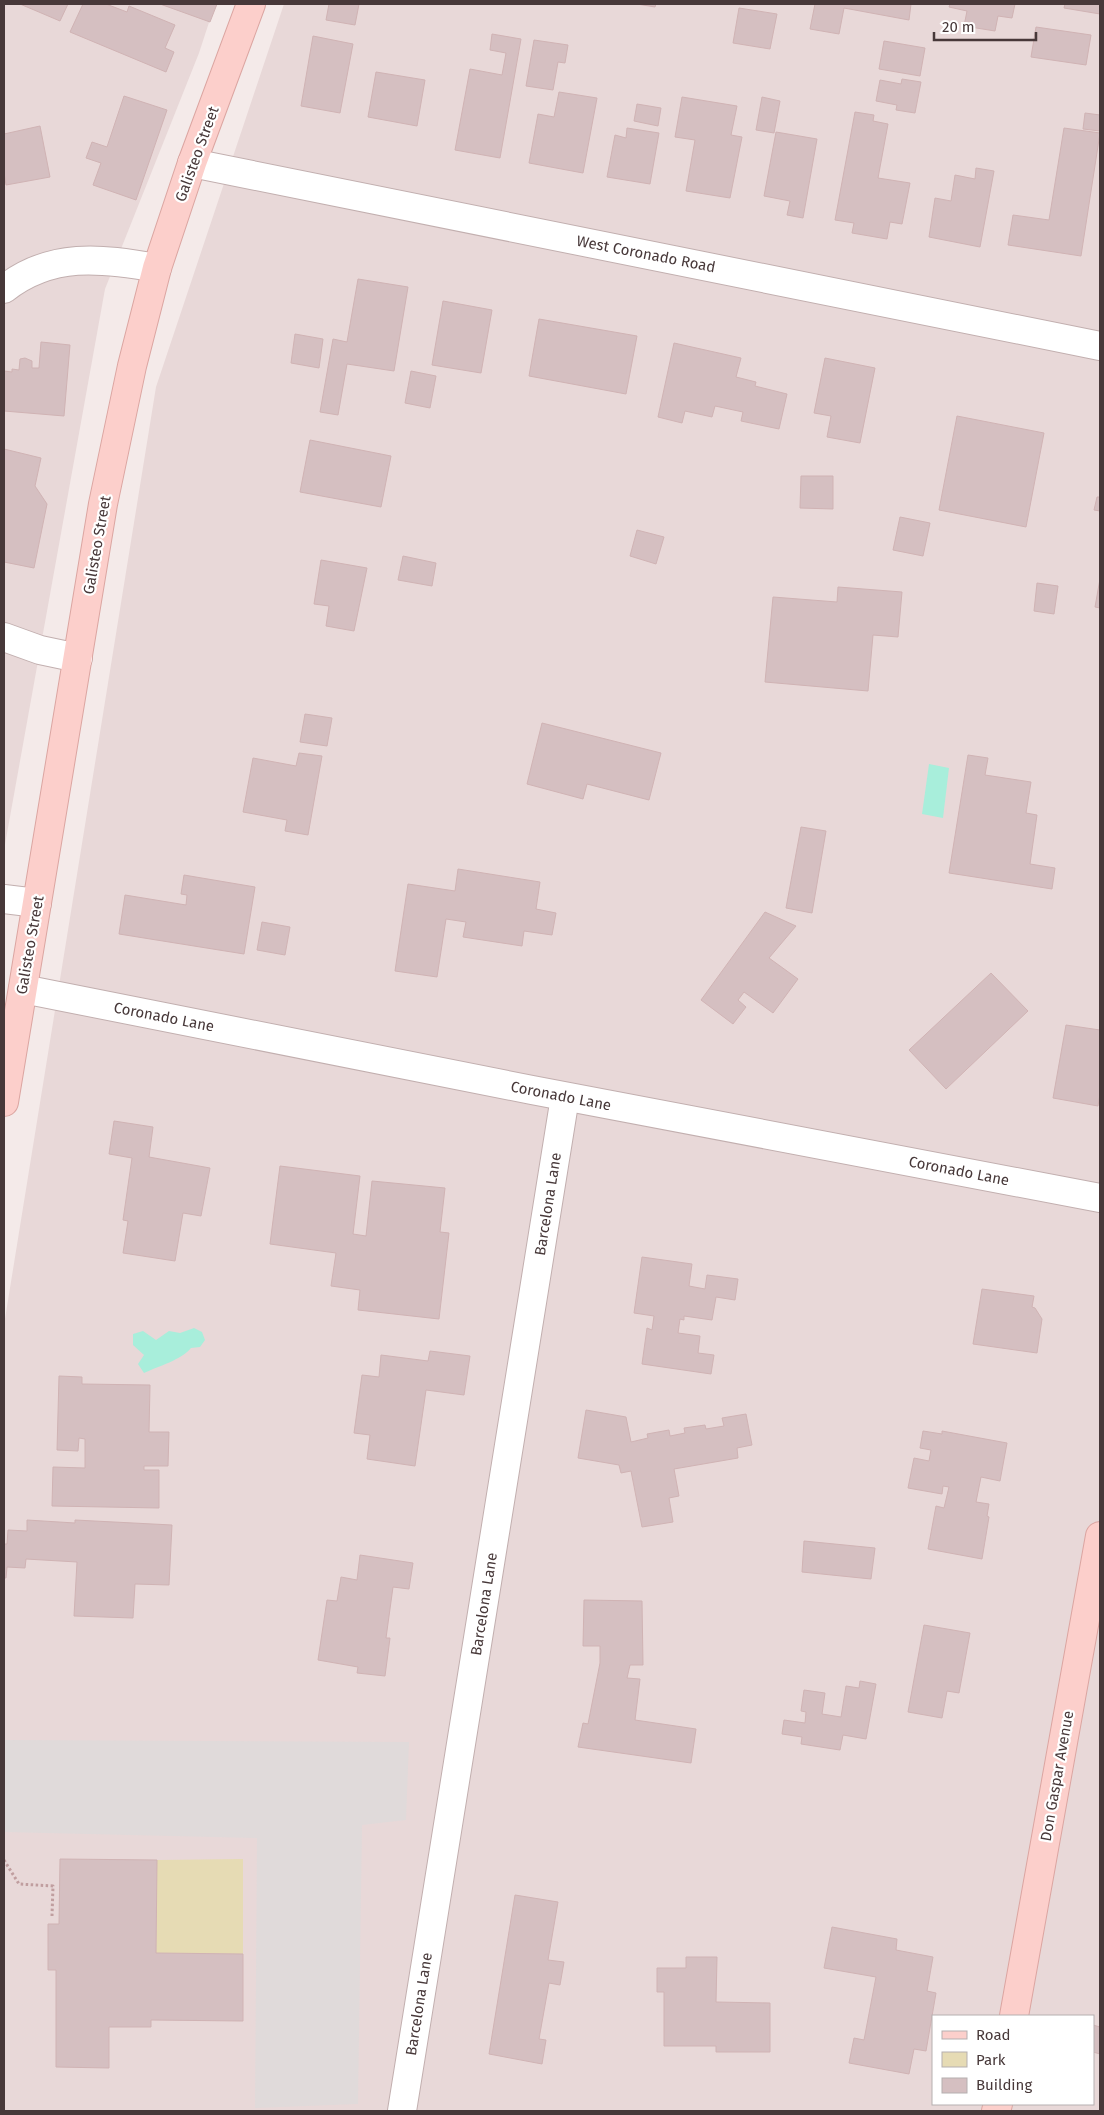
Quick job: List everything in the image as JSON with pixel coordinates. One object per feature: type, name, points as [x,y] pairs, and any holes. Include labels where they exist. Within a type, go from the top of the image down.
[{"type":"street","name":"Galisteo Street","points":[[4,1102],[109,477],[132,366],[157,268],[192,163],[251,4]]},
{"type":"street","name":"West Coronado Road","points":[[192,163],[1100,346]]},
{"type":"street","points":[[4,289],[19,277],[51,264],[82,259],[118,261],[157,268]]},
{"type":"street","points":[[4,637],[40,650],[78,658]]},
{"type":"street","points":[[4,899],[37,903]]},
{"type":"street","name":"Coronado Lane","points":[[23,989],[565,1096],[1100,1198]]},
{"type":"street","name":"Barcelona Lane","points":[[402,2111],[565,1096]]},
{"type":"street","name":"Don Gaspar Avenue","points":[[1014,2015],[1100,1536]]},
{"type":"path","points":[[4,1860],[19,1884],[53,1886],[52,1916]]},
{"type":"shaded area","points":[[4,4],[215,4],[199,53],[105,289],[4,850]]},
{"type":"shaded area","points":[[284,4],[1100,4],[1100,2111],[4,2111],[4,1325],[156,387]]},
{"type":"shaded area","points":[[929,764],[949,768],[943,818],[922,814]]},
{"type":"shaded area","points":[[194,1328],[202,1332],[205,1340],[200,1347],[191,1348],[176,1359],[144,1373],[138,1364],[144,1355],[133,1345],[133,1334],[143,1331],[156,1340],[169,1331],[180,1333]]},
{"type":"shaded area","points":[[4,1740],[409,1742],[406,1820],[362,1825],[358,2104],[255,2108],[257,1838],[4,1832]]},
{"type":"green space","points":[[243,1859],[243,1954],[156,1953],[157,1860]]},
{"type":"building","points":[[20,4],[68,4],[60,21]]},
{"type":"building","points":[[83,4],[106,4],[127,12],[129,6],[175,25],[165,48],[174,52],[166,72],[70,32]]},
{"type":"building","points":[[160,4],[217,4],[210,22]]},
{"type":"building","points":[[329,4],[359,4],[355,25],[326,20]]},
{"type":"building","points":[[637,4],[656,4],[655,7]]},
{"type":"building","points":[[815,4],[911,4],[909,20],[844,8],[839,34],[810,29]]},
{"type":"building","points":[[950,4],[1015,4],[1012,18],[998,16],[995,31],[964,26],[967,11],[949,7]]},
{"type":"building","points":[[1065,4],[1100,4],[1100,14],[1064,8]]},
{"type":"building","points":[[739,8],[777,14],[770,49],[733,43]]},
{"type":"building","points":[[1036,27],[1091,35],[1086,65],[1031,57]]},
{"type":"building","points":[[492,34],[521,39],[500,158],[455,150],[470,69],[502,75],[506,53],[490,50]]},
{"type":"building","points":[[313,36],[353,44],[340,113],[301,106]]},
{"type":"building","points":[[534,40],[568,45],[565,63],[558,62],[553,90],[526,86]]},
{"type":"building","points":[[884,41],[925,48],[920,76],[879,69]]},
{"type":"building","points":[[376,72],[425,80],[417,126],[368,117]]},
{"type":"building","points":[[902,79],[921,82],[915,113],[896,110],[897,105],[876,101],[880,80],[901,84]]},
{"type":"building","points":[[559,92],[597,98],[583,173],[529,163],[538,114],[554,117]]},
{"type":"building","points":[[124,96],[167,110],[136,200],[93,185],[101,163],[86,158],[92,142],[107,147]]},
{"type":"building","points":[[682,97],[737,106],[731,135],[742,137],[730,198],[686,191],[695,140],[675,137]]},
{"type":"building","points":[[762,97],[780,101],[774,133],[756,130]]},
{"type":"building","points":[[637,104],[661,108],[658,126],[634,121]]},
{"type":"building","points":[[855,112],[874,115],[873,121],[888,124],[878,178],[910,183],[902,224],[890,222],[887,239],[852,233],[854,223],[835,220]]},
{"type":"building","points":[[1085,113],[1100,115],[1100,131],[1083,129]]},
{"type":"building","points":[[40,126],[50,177],[6,185],[4,173],[4,134]]},
{"type":"building","points":[[627,128],[659,133],[650,184],[607,177],[615,135],[626,138]]},
{"type":"building","points":[[1064,128],[1100,133],[1081,256],[1008,245],[1013,215],[1049,220]]},
{"type":"building","points":[[776,132],[817,139],[803,218],[787,215],[790,201],[764,196]]},
{"type":"building","points":[[976,168],[994,171],[980,247],[929,237],[935,198],[951,201],[955,175],[975,179]]},
{"type":"building","points":[[358,279],[408,287],[394,371],[347,364],[338,415],[320,412],[333,339],[347,342]]},
{"type":"building","points":[[443,301],[492,310],[481,373],[432,365]]},
{"type":"building","points":[[539,319],[637,336],[626,394],[529,376]]},
{"type":"building","points":[[295,334],[323,339],[319,368],[291,363]]},
{"type":"building","points":[[41,342],[70,345],[64,416],[4,411],[4,371],[12,372],[12,369],[19,370],[20,359],[25,358],[32,361],[32,368],[39,368]]},
{"type":"building","points":[[674,343],[741,358],[736,377],[756,382],[755,386],[787,394],[779,429],[741,421],[743,412],[715,406],[712,417],[685,411],[682,423],[658,417]]},
{"type":"building","points":[[825,358],[875,368],[860,443],[827,437],[831,416],[814,413]]},
{"type":"building","points":[[411,371],[436,376],[430,408],[405,403]]},
{"type":"building","points":[[957,416],[1044,433],[1026,527],[939,510]]},
{"type":"building","points":[[310,440],[391,456],[381,507],[300,492]]},
{"type":"building","points":[[4,449],[41,458],[35,486],[47,504],[34,568],[4,562]]},
{"type":"building","points":[[801,476],[833,476],[833,509],[800,508]]},
{"type":"building","points":[[1097,497],[1100,497],[1100,511],[1094,510]]},
{"type":"building","points":[[900,517],[930,523],[923,556],[893,550]]},
{"type":"building","points":[[637,530],[664,537],[656,564],[630,556]]},
{"type":"building","points":[[403,556],[436,563],[432,586],[398,580]]},
{"type":"building","points":[[321,560],[367,568],[354,631],[326,626],[329,606],[314,604]]},
{"type":"building","points":[[1100,579],[1100,608],[1095,607]]},
{"type":"building","points":[[1037,583],[1058,586],[1054,614],[1034,611]]},
{"type":"building","points":[[838,587],[902,592],[898,637],[873,635],[868,691],[765,682],[773,597],[837,602]]},
{"type":"building","points":[[305,714],[332,718],[327,746],[300,742]]},
{"type":"building","points":[[542,723],[661,753],[649,800],[587,784],[583,799],[527,784]]},
{"type":"building","points":[[299,753],[322,756],[308,835],[285,831],[287,820],[243,812],[253,758],[296,766]]},
{"type":"building","points":[[968,755],[988,758],[985,775],[1031,782],[1026,813],[1037,815],[1030,864],[1055,868],[1052,889],[949,873]]},
{"type":"building","points":[[801,827],[826,831],[812,913],[786,908]]},
{"type":"building","points":[[458,869],[540,882],[536,909],[556,913],[552,935],[524,931],[522,946],[463,937],[466,922],[446,919],[437,977],[395,971],[408,884],[455,891]]},
{"type":"building","points":[[184,875],[255,887],[244,954],[119,934],[125,895],[186,905],[187,895],[181,894]]},
{"type":"building","points":[[765,912],[796,926],[769,958],[798,979],[773,1013],[744,992],[738,1000],[746,1007],[733,1024],[701,1000]]},
{"type":"building","points":[[262,922],[290,927],[285,955],[257,950]]},
{"type":"building","points":[[991,973],[1028,1011],[946,1089],[909,1050]]},
{"type":"building","points":[[1066,1025],[1100,1030],[1100,1094],[1098,1106],[1053,1098]]},
{"type":"building","points":[[114,1121],[153,1127],[149,1157],[210,1168],[201,1216],[183,1213],[175,1261],[123,1253],[128,1221],[123,1220],[132,1158],[109,1154]]},
{"type":"building","points":[[280,1166],[360,1176],[353,1234],[366,1236],[372,1181],[445,1188],[440,1232],[449,1233],[439,1319],[358,1310],[360,1290],[331,1286],[336,1253],[270,1244]]},
{"type":"building","points":[[642,1257],[692,1264],[689,1286],[705,1289],[707,1275],[738,1279],[735,1300],[716,1297],[712,1320],[684,1316],[684,1320],[680,1319],[678,1333],[700,1336],[698,1353],[714,1355],[711,1374],[642,1364],[647,1328],[652,1330],[654,1316],[634,1313]]},
{"type":"building","points":[[982,1289],[1034,1296],[1032,1307],[1035,1308],[1042,1319],[1037,1353],[973,1344]]},
{"type":"building","points":[[430,1351],[470,1356],[464,1395],[426,1390],[415,1466],[367,1459],[370,1435],[354,1433],[362,1375],[379,1377],[381,1355],[428,1361]]},
{"type":"building","points":[[59,1376],[82,1377],[82,1384],[150,1385],[149,1432],[169,1432],[168,1466],[144,1466],[144,1470],[159,1470],[159,1508],[52,1506],[53,1467],[85,1468],[85,1439],[79,1438],[78,1451],[57,1450]]},
{"type":"building","points":[[586,1410],[626,1417],[631,1442],[648,1438],[647,1434],[669,1430],[670,1436],[685,1433],[684,1428],[705,1425],[706,1429],[724,1426],[722,1418],[746,1414],[752,1445],[737,1448],[738,1458],[674,1469],[679,1496],[669,1498],[673,1522],[642,1527],[631,1471],[621,1473],[619,1465],[578,1458]]},
{"type":"building","points":[[923,1431],[942,1434],[942,1431],[1007,1443],[1000,1481],[981,1477],[976,1502],[989,1504],[987,1516],[989,1517],[982,1559],[928,1549],[936,1506],[944,1508],[949,1487],[943,1486],[942,1494],[908,1488],[914,1458],[929,1461],[931,1450],[920,1448]]},
{"type":"building","points":[[27,1520],[75,1523],[75,1520],[172,1525],[169,1585],[135,1584],[133,1618],[74,1616],[77,1562],[26,1559],[25,1568],[7,1567],[6,1578],[4,1578],[4,1544],[7,1544],[8,1530],[27,1531]]},
{"type":"building","points":[[804,1541],[875,1548],[871,1579],[802,1572]]},
{"type":"building","points":[[360,1555],[413,1563],[409,1589],[393,1587],[386,1638],[390,1638],[385,1676],[357,1673],[358,1667],[318,1660],[327,1600],[337,1601],[341,1577],[357,1580]]},
{"type":"building","points":[[584,1600],[642,1601],[643,1665],[630,1665],[627,1678],[640,1679],[635,1720],[696,1729],[691,1763],[578,1747],[583,1723],[588,1724],[600,1663],[600,1646],[583,1646]]},
{"type":"building","points":[[924,1625],[970,1633],[959,1693],[947,1691],[942,1718],[908,1712]]},
{"type":"building","points":[[860,1681],[876,1684],[866,1739],[843,1735],[840,1750],[801,1744],[802,1737],[782,1734],[784,1720],[805,1723],[806,1712],[801,1711],[804,1690],[825,1693],[822,1714],[841,1717],[846,1686],[859,1688]]},
{"type":"building","points":[[60,1859],[157,1860],[156,1953],[243,1954],[243,2021],[151,2020],[151,2027],[109,2027],[109,2068],[56,2067],[56,1970],[48,1970],[48,1924],[59,1924]]},
{"type":"building","points":[[515,1895],[558,1902],[548,1960],[564,1962],[560,1985],[549,1983],[539,2039],[546,2040],[542,2064],[489,2054]]},
{"type":"building","points":[[832,1927],[897,1939],[896,1950],[933,1957],[927,1991],[936,1993],[926,2051],[914,2049],[909,2074],[849,2063],[854,2038],[864,2040],[876,1977],[824,1968]]},
{"type":"building","points":[[686,1957],[717,1957],[716,2002],[770,2003],[770,2052],[716,2052],[716,2046],[664,2046],[664,1992],[657,1992],[657,1968],[686,1968]]},
{"type":"building","points":[[1094,2025],[1100,2027],[1100,2054],[1094,2052]]}]
